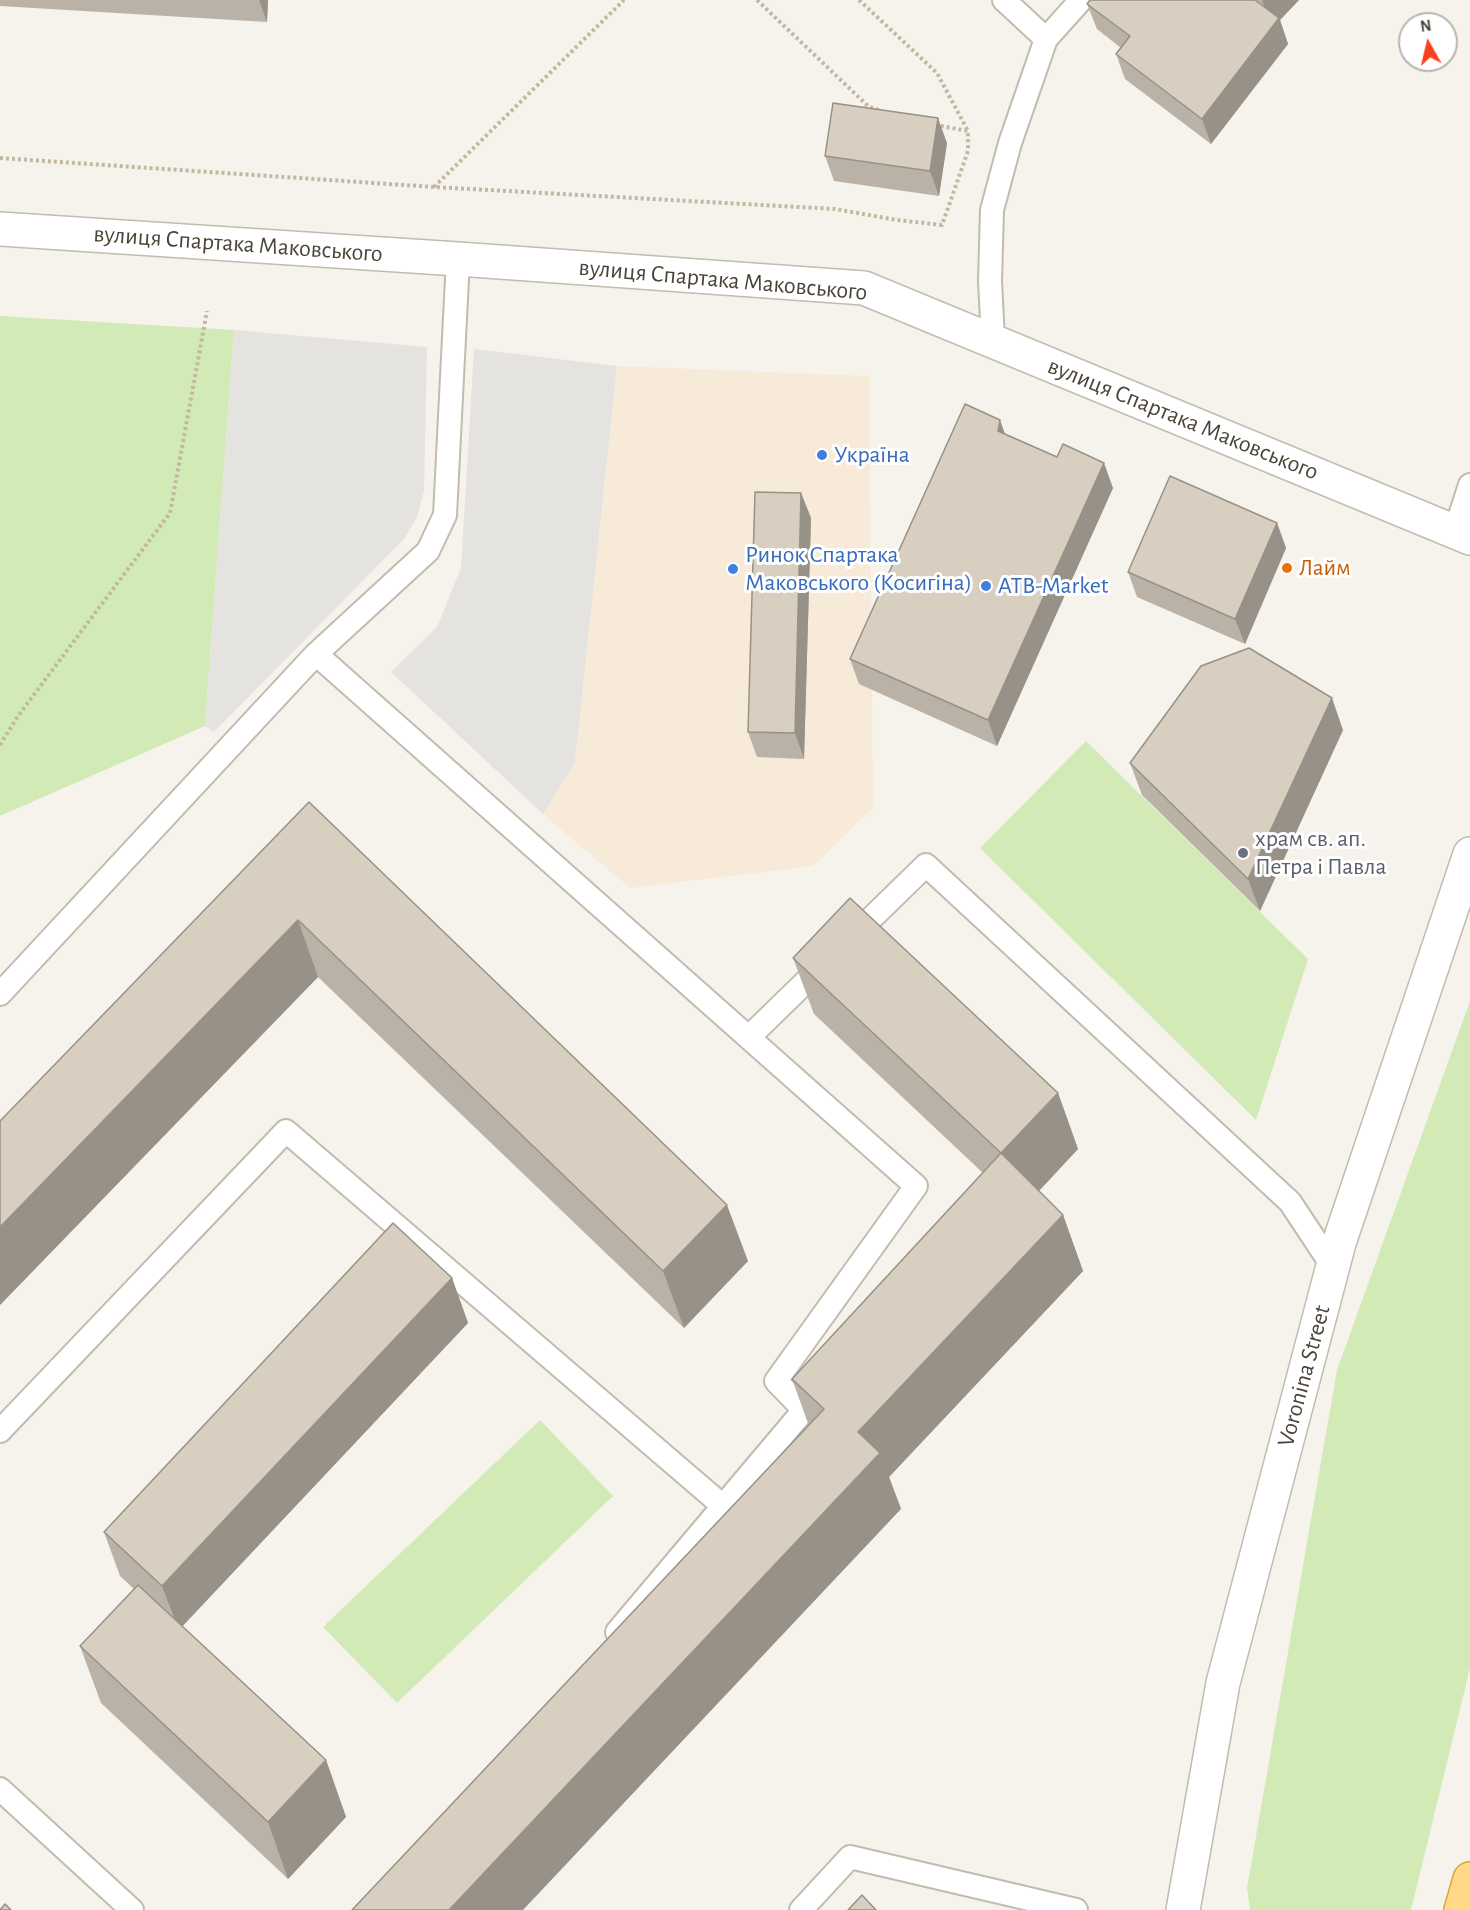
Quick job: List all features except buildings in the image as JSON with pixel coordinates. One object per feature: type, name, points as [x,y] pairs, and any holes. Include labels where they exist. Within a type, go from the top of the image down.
[{"type":"highway","points":[[1461,1910],[1470,1879]]},
{"type":"street","name":"вулиця Спартака Маковського","points":[[0,229],[864,288],[1462,534]]},
{"type":"street","name":"Voronina Street","points":[[1183,1910],[1222,1683],[1339,1243],[1470,854]]},
{"type":"lane","points":[[1004,0],[1046,39]]},
{"type":"lane","points":[[993,340],[990,280],[992,210],[1010,143],[1046,39],[1081,0]]},
{"type":"lane","points":[[0,994],[316,654],[428,551],[445,515],[458,259]]},
{"type":"lane","points":[[1462,534],[1470,485]]},
{"type":"lane","points":[[316,654],[916,1185],[776,1382],[804,1410],[602,1650]]},
{"type":"lane","points":[[749,1037],[926,865],[1290,1202],[1333,1267]]},
{"type":"lane","points":[[0,1431],[286,1131],[723,1506]]},
{"type":"lane","points":[[0,1789],[132,1910]]},
{"type":"lane","points":[[801,1910],[850,1857],[1076,1910]]},
{"type":"path","points":[[434,188],[624,0]]},
{"type":"path","points":[[757,0],[869,107],[879,111]]},
{"type":"path","points":[[0,158],[434,188],[835,209],[942,225],[968,151],[968,131],[937,73],[859,0]]},
{"type":"path","points":[[934,124],[968,131]]},
{"type":"path","points":[[0,745],[18,716],[170,513],[207,311]]},
{"type":"shaded area","points":[[234,330],[427,347],[424,491],[417,517],[404,539],[214,732],[205,726]]},
{"type":"shaded area","points":[[474,349],[617,366],[575,762],[543,814],[391,672],[437,627],[461,568]]},
{"type":"shaded area","name":"Ринок Спартака Маковського (Косигіна)","points":[[617,366],[869,376],[873,808],[813,866],[630,888],[543,814],[575,762]]},
{"type":"green space","points":[[0,316],[234,330],[205,726],[0,816]]},
{"type":"green space","points":[[1086,741],[1308,959],[1256,1120],[980,848]]},
{"type":"green space","points":[[1470,1001],[1470,1668],[1411,1910],[1250,1910],[1247,1888],[1337,1370]]},
{"type":"green space","points":[[540,1420],[613,1496],[397,1703],[323,1627]]},
{"type":"place","name":"Україна","points":[[822,455]]},
{"type":"place","name":"Лайм","points":[[1287,568]]},
{"type":"place","name":"Ринок Спартака Маковського (Косигіна)","points":[[733,569]]},
{"type":"place","name":"ATB-Market","points":[[986,586]]},
{"type":"place","name":"храм св. ап. Петра і Павла","points":[[1243,853]]}]
